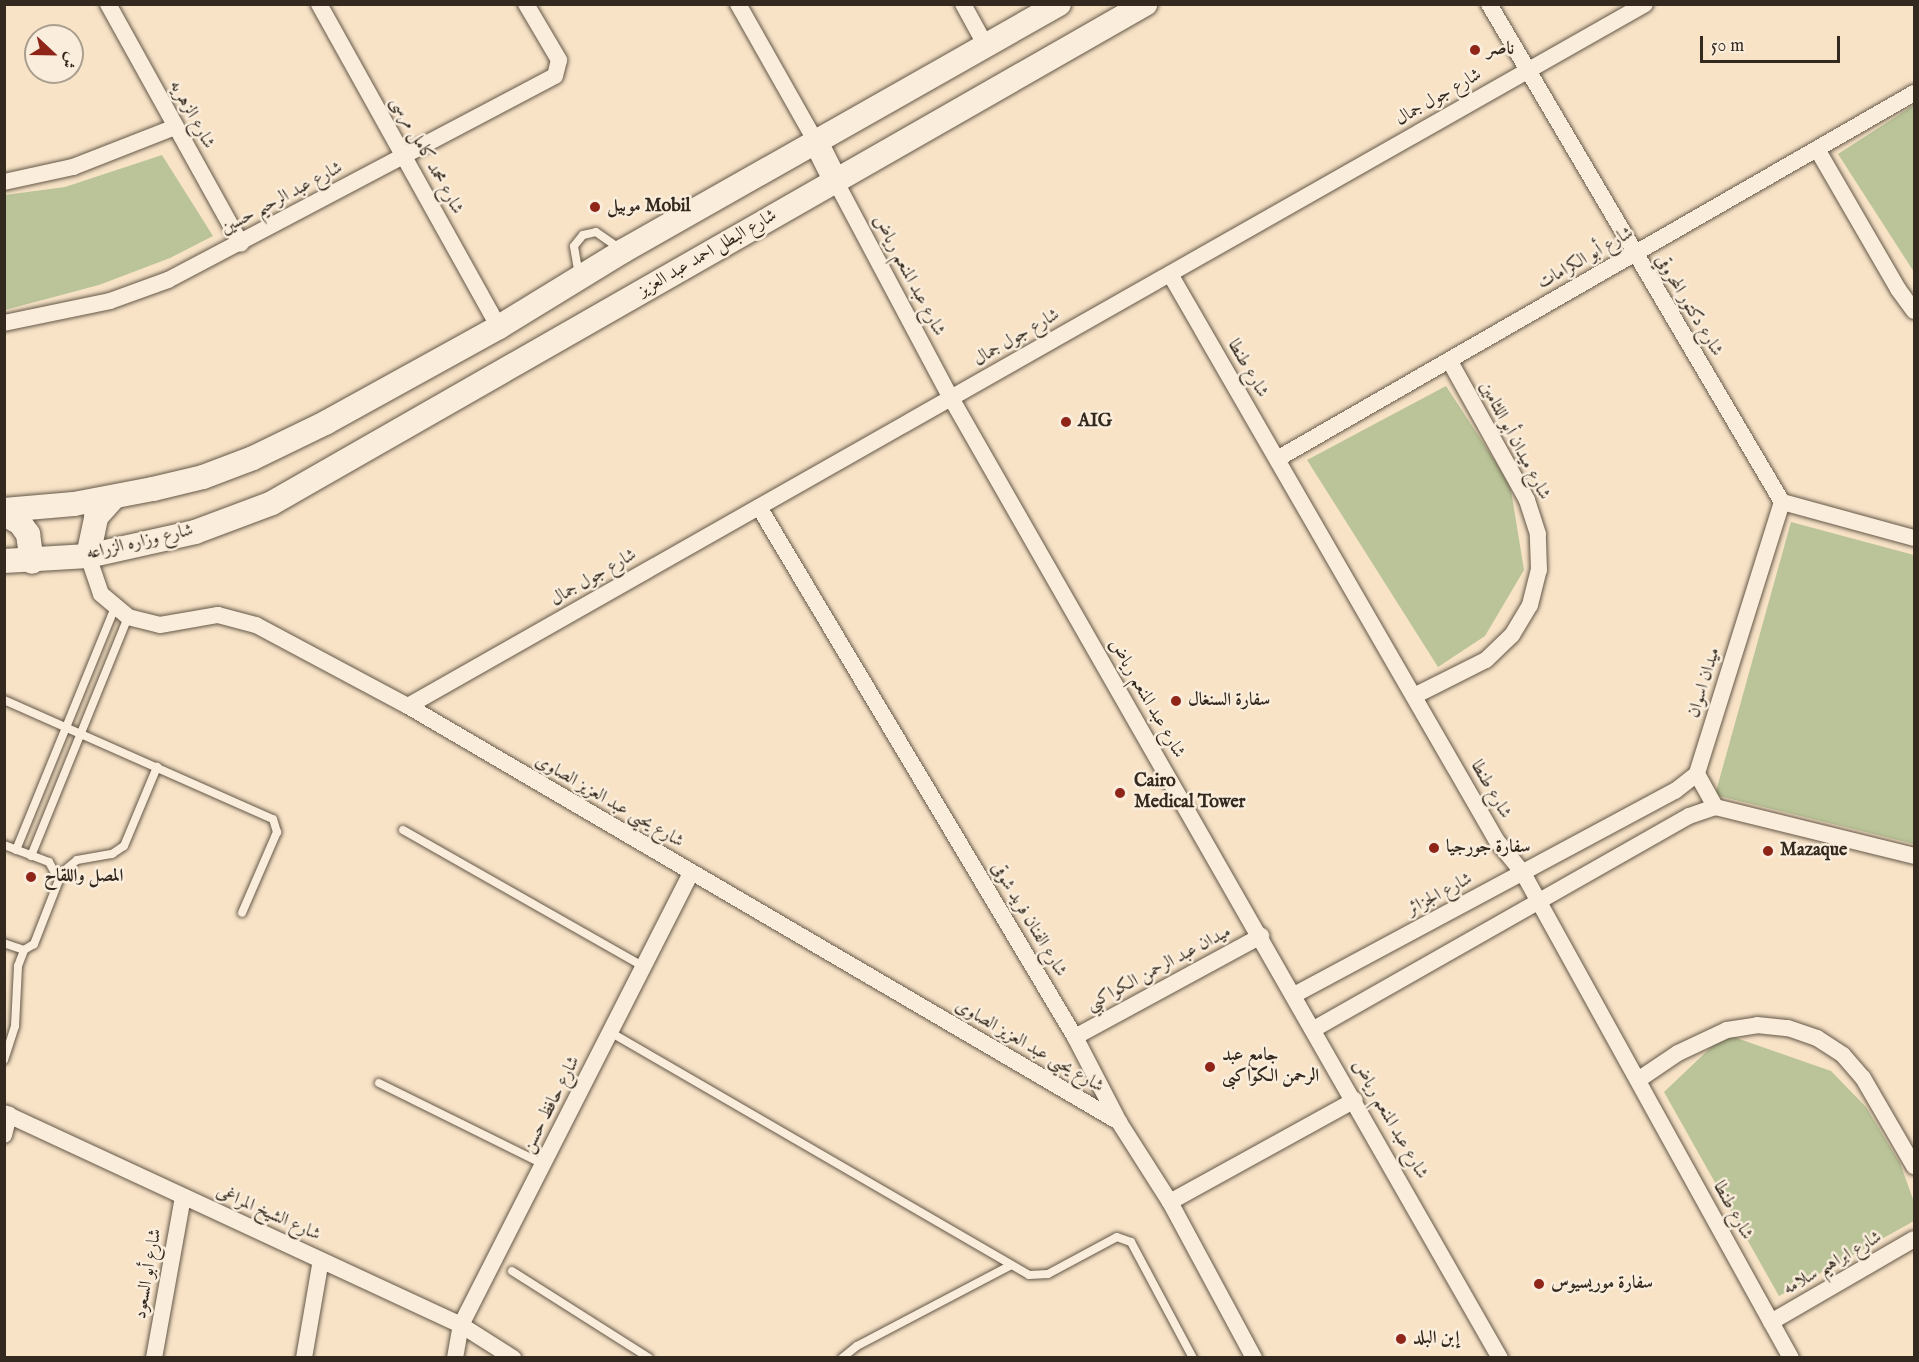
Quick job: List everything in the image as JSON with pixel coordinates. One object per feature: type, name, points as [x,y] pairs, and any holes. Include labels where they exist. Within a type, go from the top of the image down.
[{"type":"main road","points":[[4,512],[114,497],[203,477],[253,458],[327,422],[499,327],[623,251],[1059,4]]},
{"type":"main road","name":"شارع البطل احمد عبد العزيز","points":[[272,503],[1145,4]]},
{"type":"main road","points":[[816,142],[836,182]]},
{"type":"main road","points":[[88,556],[96,517],[114,497]]},
{"type":"main road","name":"شارع وزاره الزراعه","points":[[4,561],[32,562],[88,556],[195,532],[272,503]]},
{"type":"main road","points":[[4,512],[20,523],[28,534],[32,562]]},
{"type":"street","name":"شارع الزهريه","points":[[108,4],[241,244]]},
{"type":"street","name":"شارع محمد كامل مرسى","points":[[319,4],[499,327]]},
{"type":"street","name":"شارع عبد الرحيم حسين","points":[[4,323],[110,301],[168,280],[241,244],[555,76],[559,67],[526,4]]},
{"type":"street","points":[[738,4],[816,142]]},
{"type":"street","points":[[963,4],[986,46]]},
{"type":"street","name":"شارع دكتور المحروقي","points":[[1489,4],[1782,502]]},
{"type":"street","name":"شارع جول جمال","points":[[408,706],[1645,4]]},
{"type":"street","name":"شارع أبو الكرامات","points":[[1277,459],[1914,93]]},
{"type":"street","points":[[4,182],[73,167],[175,127]]},
{"type":"street","points":[[1817,149],[1898,289],[1914,311]]},
{"type":"street","name":"شارع عبد المنعم رياض","points":[[836,182],[951,398],[1355,1100],[1500,1358]]},
{"type":"street","name":"شارع طنطا","points":[[1170,274],[1497,841],[1523,873],[1791,1358]]},
{"type":"street","name":"شارع ميدان أبو اللثامين","points":[[1414,696],[1486,660],[1512,635],[1530,605],[1539,570],[1538,534],[1527,500],[1449,360]]},
{"type":"street","points":[[1782,502],[1914,538]]},
{"type":"street","name":"ميدان اسوان","points":[[1697,774],[1782,502]]},
{"type":"street","name":"شارع الفنان فريد شوقى","points":[[759,507],[1075,1037],[1119,1122],[1170,1202],[1254,1358]]},
{"type":"street","points":[[88,556],[101,594],[122,613]]},
{"type":"street","name":"شارع يحيى عبد العزيز الصاوى","points":[[122,613],[160,625],[198,616],[237,618],[408,706],[1119,1122]]},
{"type":"street","points":[[1697,774],[1715,807]]},
{"type":"street","name":"شارع الجزائر","points":[[1294,995],[1676,791],[1697,774]]},
{"type":"street","points":[[1314,1029],[1689,816],[1715,807],[1914,856]]},
{"type":"street","name":"شارع حافظ حسن","points":[[455,1358],[461,1325],[691,873]]},
{"type":"street","name":"ميدان عبد الرحمن الكواكبي","points":[[1075,1037],[1261,936]]},
{"type":"street","points":[[1638,1080],[1678,1053],[1726,1030],[1757,1025],[1788,1028],[1817,1038],[1850,1063],[1863,1078],[1914,1166]]},
{"type":"street","points":[[1170,1202],[1355,1100]]},
{"type":"street","points":[[4,1135],[7,1114]]},
{"type":"street","name":"شارع الشيخ المراغى","points":[[7,1114],[461,1325],[513,1358]]},
{"type":"street","name":"شارع أبو السعود","points":[[154,1358],[183,1197]]},
{"type":"street","name":"شارع ابراهيم سلامه","points":[[1771,1322],[1914,1239]]},
{"type":"street","points":[[304,1358],[321,1260]]},
{"type":"lane","points":[[580,277],[574,246],[583,236],[596,232],[623,251]]},
{"type":"lane","points":[[16,850],[66,727],[122,613]]},
{"type":"lane","points":[[31,856],[81,734],[122,613]]},
{"type":"lane","points":[[4,700],[273,819],[277,832],[242,913]]},
{"type":"lane","points":[[59,875],[77,860],[112,854],[124,846],[157,767]]},
{"type":"lane","points":[[403,830],[644,967]]},
{"type":"lane","points":[[4,845],[49,862],[59,875],[59,885],[37,939],[24,950],[18,966],[15,1026],[4,1060]]},
{"type":"lane","points":[[4,943],[24,950]]},
{"type":"lane","points":[[610,1032],[1029,1275],[1042,1276],[1103,1242],[1117,1237],[1131,1242],[1193,1358]]},
{"type":"lane","points":[[379,1083],[543,1164]]},
{"type":"lane","points":[[842,1358],[857,1346],[1011,1265]]},
{"type":"lane","points":[[512,1271],[649,1358]]},
{"type":"green space","points":[[1914,105],[1914,272],[1838,154]]},
{"type":"green space","points":[[162,155],[213,236],[170,258],[99,285],[5,310],[5,195],[65,187]]},
{"type":"green space","points":[[1446,386],[1510,484],[1524,570],[1485,636],[1438,667],[1307,460]]},
{"type":"green space","points":[[1791,522],[1914,555],[1914,844],[1715,795]]},
{"type":"green space","points":[[1725,1034],[1831,1071],[1866,1107],[1900,1163],[1914,1202],[1914,1221],[1779,1296],[1664,1092]]},
{"type":"place","name":"ناصر","points":[[1475,50]]},
{"type":"place","name":"موبيل Mobil","points":[[595,207]]},
{"type":"place","name":"AIG","points":[[1066,422]]},
{"type":"place","name":"سفارة السنغال","points":[[1176,701]]},
{"type":"place","name":"Cairo Medical Tower","points":[[1120,793]]},
{"type":"place","name":"سفارة جورجيا","points":[[1434,848]]},
{"type":"place","name":"Mazaque","points":[[1768,851]]},
{"type":"place","name":"المصل واللقاح","points":[[31,877]]},
{"type":"place","name":"جامع عبد الرحمن الكواكبى","points":[[1210,1067]]},
{"type":"place","name":"سفارة موريسيوس","points":[[1539,1284]]},
{"type":"place","name":"إبن البلد","points":[[1401,1339]]}]
